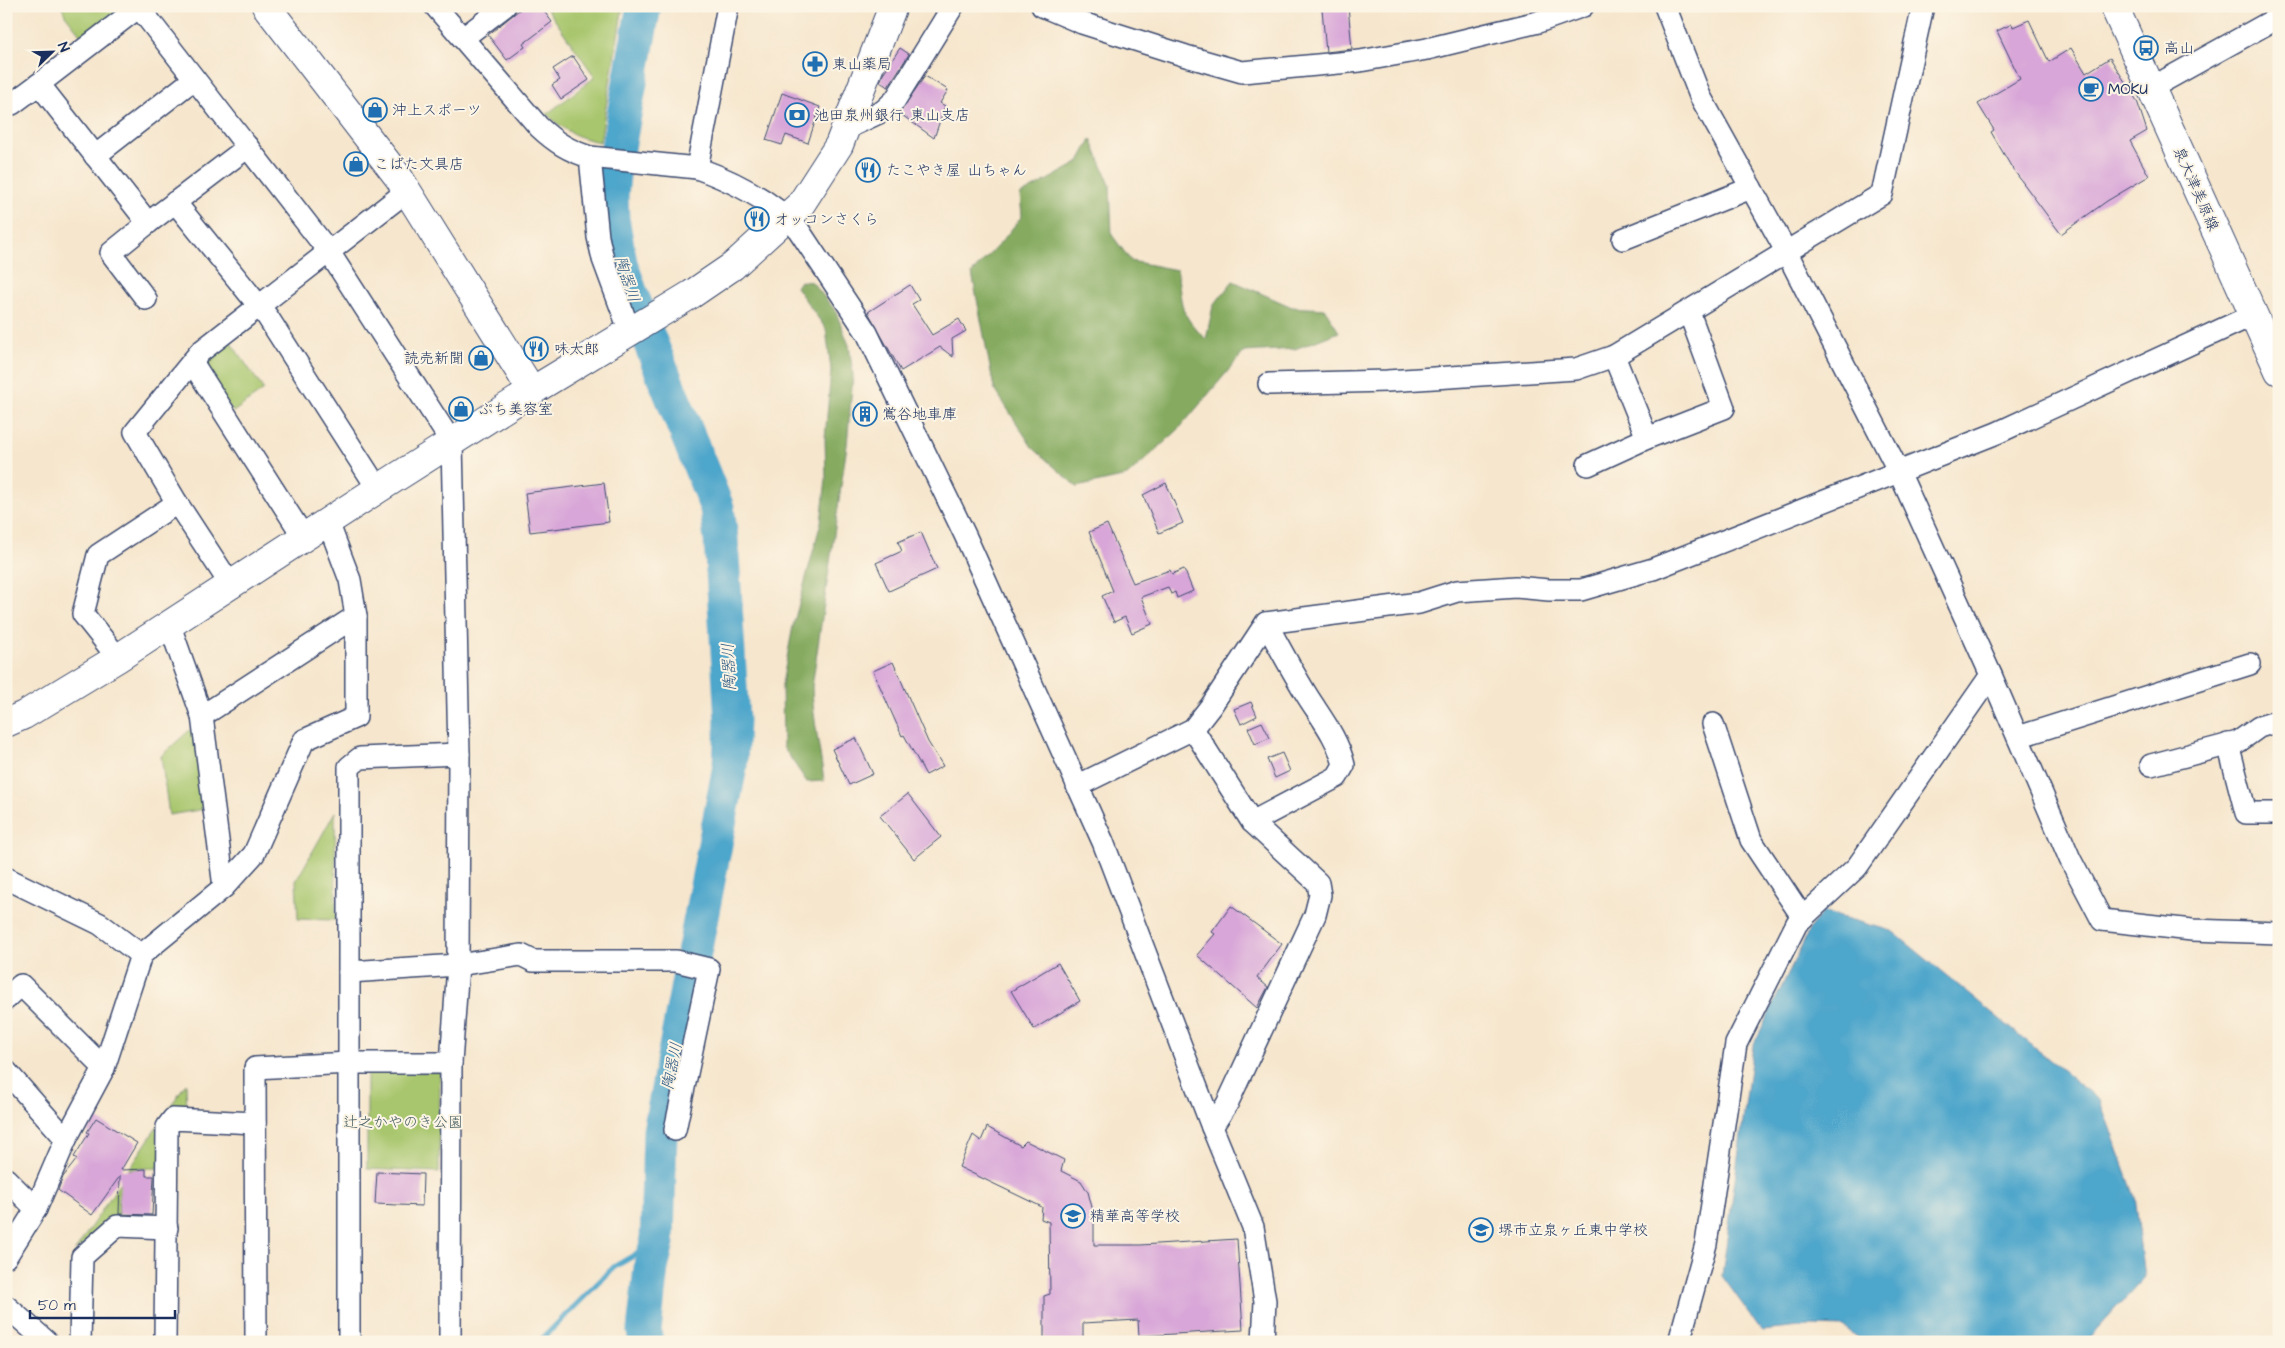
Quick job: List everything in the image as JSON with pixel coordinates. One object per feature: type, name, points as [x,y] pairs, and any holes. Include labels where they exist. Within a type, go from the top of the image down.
[{"type":"street","points":[[266,6],[407,192],[532,390]]},
{"type":"street","points":[[436,6],[539,127],[556,143],[576,153],[697,168],[712,173],[766,202],[787,216],[798,229],[867,333],[965,535],[1103,842],[1212,1127],[1253,1227],[1265,1301],[1263,1342]]},
{"type":"street","points":[[463,38],[505,6]]},
{"type":"street","points":[[697,168],[728,6]]},
{"type":"street","points":[[6,723],[24,716],[118,658],[303,536],[452,443],[532,390],[641,326],[733,266],[801,204],[817,181],[847,128],[893,6]]},
{"type":"street","points":[[847,128],[883,111],[895,100],[953,6]]},
{"type":"street","points":[[1042,6],[1082,23],[1242,72],[1360,61],[1427,49],[1538,22],[1583,6]]},
{"type":"street","points":[[1665,6],[1700,96],[1786,251],[1899,472],[1992,675],[2070,860],[2102,920],[2192,930],[2279,933]]},
{"type":"street","points":[[1269,384],[1387,381],[1576,369],[1614,356],[1690,312],[1786,251],[1882,194],[1924,6]]},
{"type":"street","name":"泉大津美原線","points":[[2114,6],[2279,371]]},
{"type":"street","points":[[12,104],[139,7],[330,252],[452,443],[459,754],[458,965],[451,1063],[450,1342]]},
{"type":"street","points":[[2151,88],[2279,17]]},
{"type":"street","points":[[95,156],[194,79]]},
{"type":"street","points":[[39,84],[148,223]]},
{"type":"street","points":[[146,299],[111,253],[248,147]]},
{"type":"street","points":[[608,158],[598,237],[603,259],[641,326]]},
{"type":"street","points":[[1623,239],[1751,188]]},
{"type":"street","points":[[230,584],[177,503],[135,432],[200,352],[407,192]]},
{"type":"street","points":[[175,202],[260,307],[378,489]]},
{"type":"street","points":[[1588,465],[1646,438],[1724,408],[1690,312]]},
{"type":"street","points":[[1078,786],[1192,729],[1211,706],[1266,623],[1419,603],[1457,591],[1516,587],[1581,590],[1653,569],[1996,433],[2253,315]]},
{"type":"street","points":[[1614,356],[1646,438]]},
{"type":"street","points":[[192,362],[303,536]]},
{"type":"street","points":[[118,658],[83,614],[98,555],[177,503]]},
{"type":"street","points":[[6,1257],[36,1209],[66,1139],[104,1068],[141,955],[224,887],[254,854],[304,740],[356,717],[356,616],[350,580],[328,522]]},
{"type":"street","points":[[202,716],[356,616]]},
{"type":"street","points":[[1252,822],[1337,777],[1344,765],[1341,751],[1327,724],[1309,698],[1266,623]]},
{"type":"street","points":[[169,624],[202,716],[224,887]]},
{"type":"street","points":[[2018,737],[2250,664]]},
{"type":"street","points":[[1679,1342],[1706,1244],[1736,1044],[1793,931],[1803,918],[1857,867],[1992,675]]},
{"type":"street","points":[[2150,766],[2238,742],[2259,727],[2279,721]]},
{"type":"street","points":[[1713,724],[1751,840],[1803,918]]},
{"type":"street","points":[[1192,729],[1252,822],[1318,884],[1320,895],[1311,924],[1227,1104],[1212,1127]]},
{"type":"street","points":[[2228,744],[2246,813],[2279,813]]},
{"type":"street","points":[[349,1342],[349,767],[360,758],[459,754]]},
{"type":"street","points":[[6,878],[100,924],[141,955]]},
{"type":"street","points":[[349,972],[458,965],[521,955],[533,961],[692,964],[710,969],[675,1130]]},
{"type":"street","points":[[6,999],[22,984],[104,1068]]},
{"type":"street","points":[[256,1342],[255,1068],[349,1063],[451,1063]]},
{"type":"street","points":[[6,1071],[66,1139]]},
{"type":"street","points":[[165,1342],[167,1127],[173,1119],[255,1123]]},
{"type":"street","points":[[6,1178],[36,1209]]},
{"type":"street","points":[[80,1342],[82,1257],[118,1226],[167,1228]]},
{"type":"street","points":[[6,1306],[47,1342]]},
{"type":"green space","points":[[62,6],[122,6],[122,10],[83,38],[65,15]]},
{"type":"green space","points":[[545,6],[623,6],[600,142],[571,133],[547,114],[595,77]]},
{"type":"green space","points":[[1091,139],[1110,185],[1112,235],[1131,261],[1177,270],[1183,308],[1191,323],[1206,339],[1213,306],[1233,281],[1292,307],[1325,309],[1339,332],[1295,349],[1244,352],[1178,430],[1127,476],[1077,487],[1032,447],[994,388],[972,273],[1003,240],[1022,216],[1020,195],[1078,163]]},
{"type":"green space","points":[[800,281],[812,282],[835,310],[849,345],[853,375],[847,445],[812,687],[824,781],[807,782],[783,747],[782,684],[793,626],[821,522],[826,479],[825,438],[831,370],[826,329],[796,287]]},
{"type":"green space","points":[[229,340],[264,390],[233,412],[204,371],[207,360]]},
{"type":"green space","points":[[194,726],[205,809],[169,815],[161,756]]},
{"type":"green space","points":[[335,812],[336,920],[298,919],[296,881]]},
{"type":"green space","name":"辻之かやのき公園","points":[[367,1072],[440,1072],[439,1172],[367,1169]]},
{"type":"green space","points":[[186,1083],[187,1114],[166,1114],[159,1168],[131,1169],[131,1191],[119,1190],[118,1218],[75,1251]]},
{"type":"water","points":[[1823,912],[1892,931],[2100,1101],[2135,1197],[2145,1277],[2086,1342],[1864,1342],[1844,1327],[1809,1326],[1762,1331],[1722,1276],[1753,1046],[1811,926]]},
{"type":"building","points":[[524,6],[540,6],[552,22],[523,44],[525,47],[507,60],[488,35]]},
{"type":"building","points":[[1348,6],[1352,49],[1326,52],[1322,9]]},
{"type":"building","points":[[2029,20],[2049,62],[2071,48],[2086,73],[2110,58],[2137,101],[2147,131],[2130,141],[2149,176],[2107,201],[2061,234],[2012,168],[1991,132],[1994,130],[1978,104],[2020,79],[1997,31],[2012,24],[2013,27]]},
{"type":"building","points":[[900,48],[909,54],[888,87],[880,82],[884,72]]},
{"type":"building","points":[[573,56],[589,80],[561,99],[552,85],[560,80],[553,69]]},
{"type":"building","points":[[925,76],[948,90],[940,103],[945,106],[934,138],[899,113]]},
{"type":"building","points":[[782,93],[820,107],[808,143],[786,135],[782,145],[766,140]]},
{"type":"building","points":[[910,285],[919,300],[912,304],[932,335],[959,319],[966,331],[952,339],[953,357],[940,347],[901,371],[868,312]]},
{"type":"building","points":[[604,483],[609,522],[530,532],[525,493]]},
{"type":"building","points":[[1166,483],[1183,523],[1159,533],[1143,495]]},
{"type":"building","points":[[1107,524],[1133,583],[1170,570],[1172,574],[1184,569],[1193,591],[1177,598],[1175,592],[1171,594],[1168,587],[1141,597],[1152,624],[1132,633],[1125,617],[1114,622],[1102,596],[1113,591],[1089,532]]},
{"type":"building","points":[[921,532],[937,569],[889,591],[876,563],[902,551],[898,542]]},
{"type":"building","points":[[893,662],[928,742],[943,766],[926,775],[904,735],[902,736],[873,671]]},
{"type":"building","points":[[1251,702],[1257,716],[1241,724],[1234,709]]},
{"type":"building","points":[[1262,722],[1270,738],[1255,744],[1248,728]]},
{"type":"building","points":[[856,738],[873,774],[849,785],[832,749]]},
{"type":"building","points":[[1282,753],[1290,771],[1275,778],[1267,759]]},
{"type":"building","points":[[908,794],[941,837],[914,859],[880,816]]},
{"type":"building","points":[[1231,906],[1282,944],[1257,978],[1268,987],[1257,1008],[1197,955],[1215,934],[1212,932]]},
{"type":"building","points":[[1058,963],[1080,1001],[1034,1029],[1011,991]]},
{"type":"building","points":[[96,1118],[137,1143],[121,1170],[146,1169],[146,1176],[154,1176],[152,1215],[119,1214],[120,1176],[92,1215],[58,1190],[63,1177],[77,1159],[74,1157]]},
{"type":"building","points":[[987,1127],[1021,1146],[1026,1141],[1064,1160],[1061,1171],[1081,1181],[1088,1192],[1094,1215],[1094,1245],[1141,1245],[1237,1239],[1243,1330],[1139,1336],[1138,1320],[1083,1323],[1083,1342],[1044,1342],[1044,1296],[1050,1294],[1049,1222],[1041,1219],[1042,1207],[959,1167],[973,1135],[981,1141]]},
{"type":"building","points":[[377,1172],[423,1174],[422,1206],[375,1204]]},
{"type":"waterway","name":"陶器川","points":[[644,6],[613,175],[611,196],[612,219],[620,263],[632,297],[717,508],[721,539],[732,721],[730,766],[660,1131],[657,1242],[651,1268],[644,1331],[646,1342]]},
{"type":"waterway","points":[[539,1342],[614,1267],[657,1242]]},
{"type":"place","name":"高山","points":[[2146,48]]},
{"type":"place","name":"東山薬局","points":[[815,64]]},
{"type":"place","name":"MOKU","points":[[2091,89]]},
{"type":"place","name":"沖上スポーツ","points":[[375,110]]},
{"type":"place","name":"池田泉州銀行 東山支店","points":[[797,115]]},
{"type":"place","name":"こばた文具店","points":[[356,164]]},
{"type":"place","name":"たこやき屋 山ちゃん","points":[[868,170]]},
{"type":"place","name":"オッコンさくら","points":[[757,219]]},
{"type":"place","name":"味太郎","points":[[536,349]]},
{"type":"place","name":"読売新聞","points":[[481,358]]},
{"type":"place","name":"ぷち美容室","points":[[461,409]]},
{"type":"place","name":"鴬谷地車庫","points":[[865,414]]},
{"type":"place","name":"精華高等学校","points":[[1073,1216]]},
{"type":"place","name":"堺市立泉ヶ丘東中学校","points":[[1481,1230]]}]
